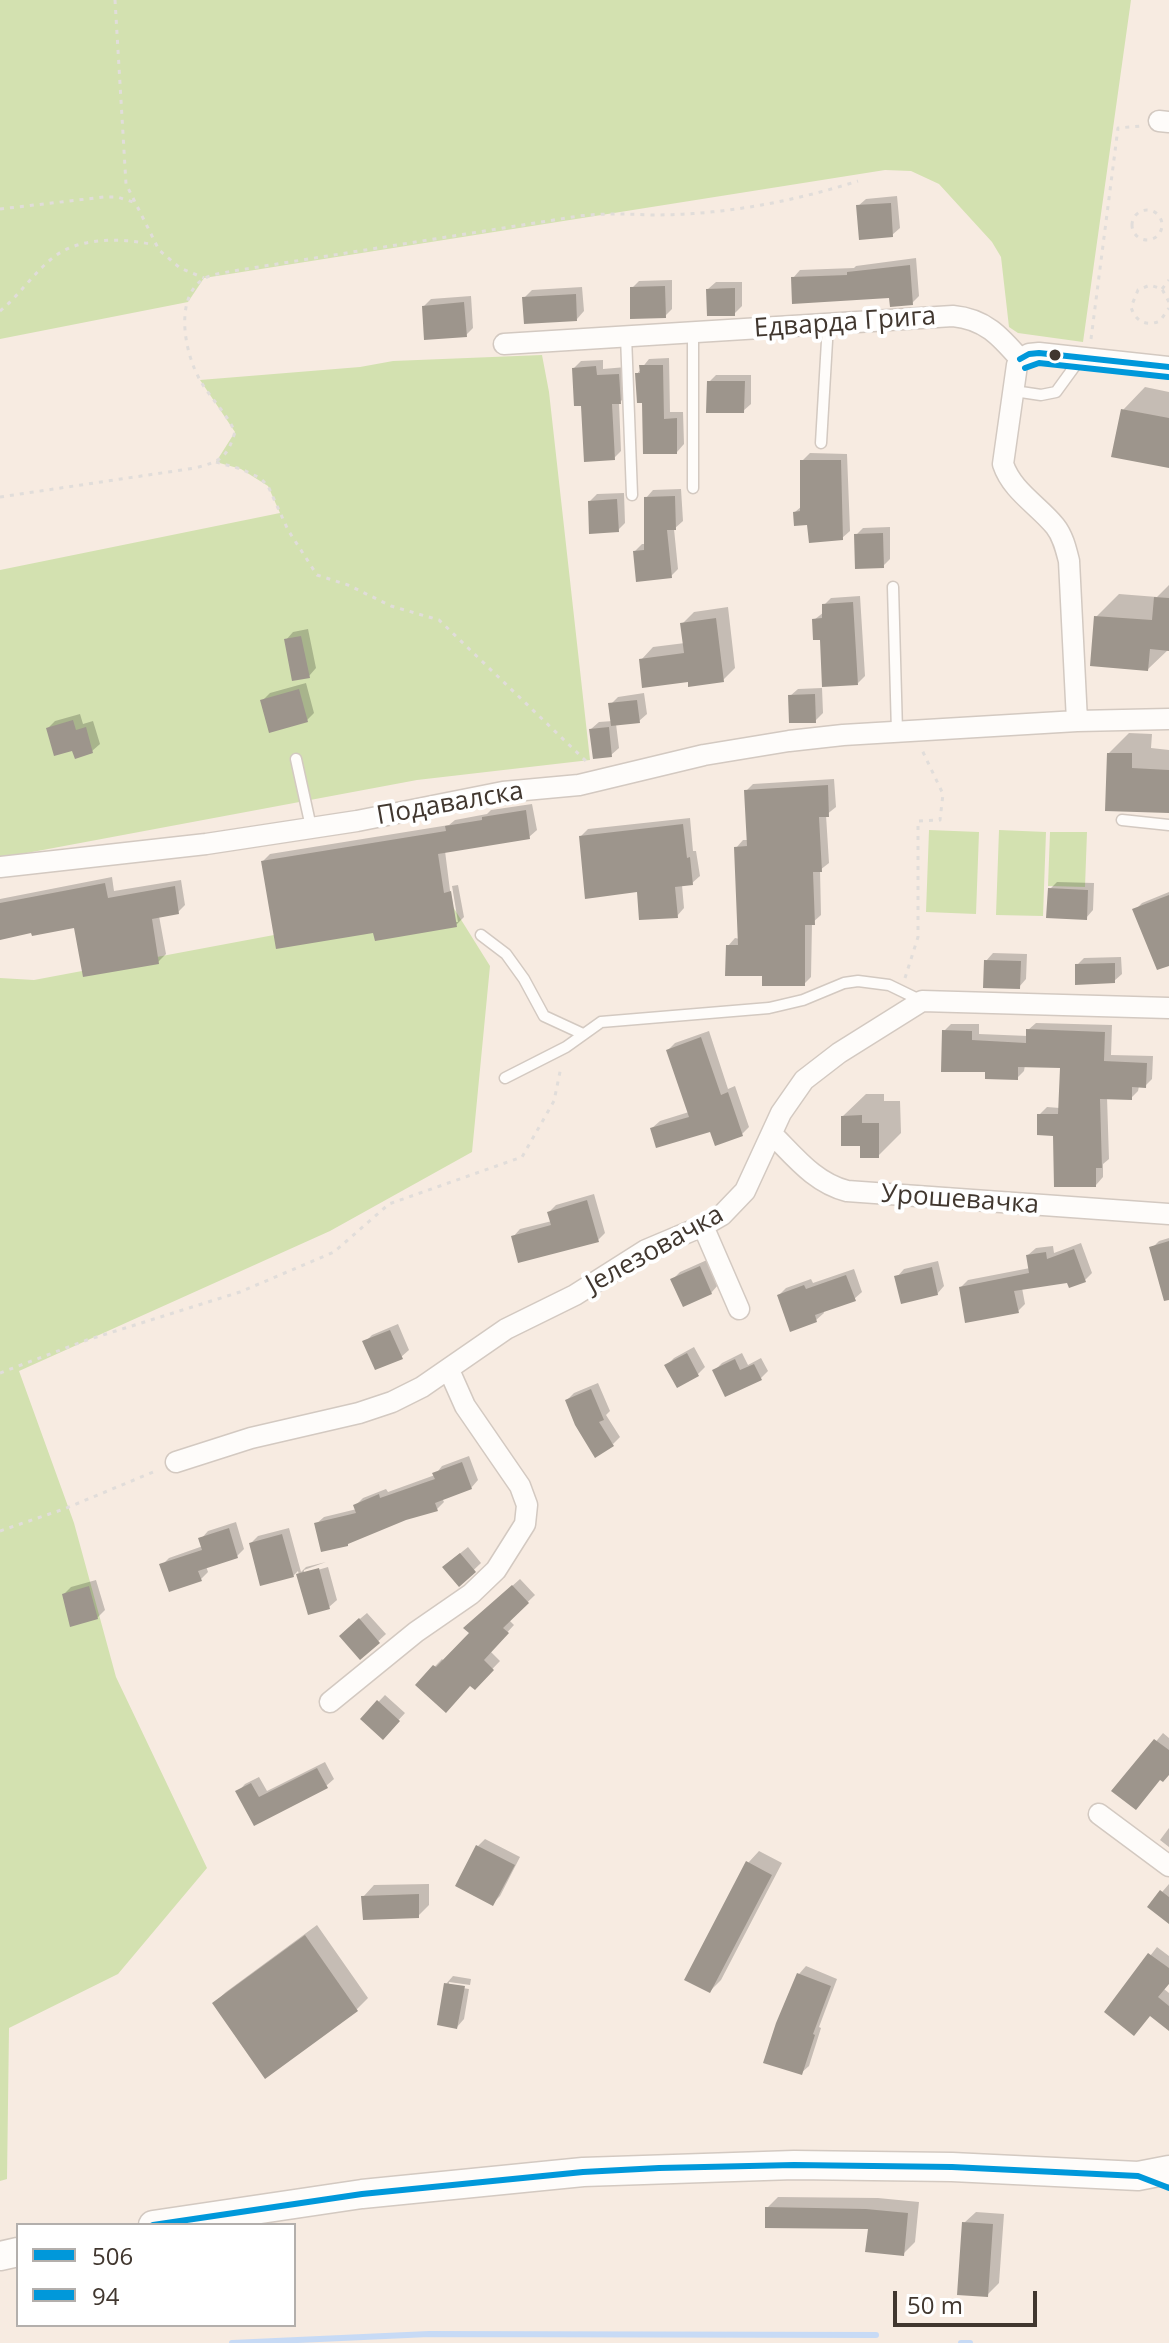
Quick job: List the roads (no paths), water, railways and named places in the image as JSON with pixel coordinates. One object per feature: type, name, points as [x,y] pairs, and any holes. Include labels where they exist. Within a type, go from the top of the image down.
[{"type":"main road","points":[[166,2223],[362,2194],[659,2168],[879,2165],[1138,2176],[1169,2170]]},
{"type":"main road","points":[[1138,2176],[1169,2188]]},
{"type":"street","name":"Едварда Грига","points":[[504,344],[923,317],[968,317],[994,330],[1020,359]]},
{"type":"street","points":[[1077,721],[1069,561],[1057,527],[1007,477],[1003,464],[1017,365],[1020,359],[1034,353],[1169,367]]},
{"type":"street","name":"Подавалска","points":[[0,867],[206,844],[503,792],[604,780],[738,748],[843,735],[1077,721],[1169,719]]},
{"type":"street","points":[[922,1001],[1169,1008]]},
{"type":"street","name":"Јелезовачка","points":[[176,1462],[251,1438],[359,1413],[392,1402],[449,1370],[486,1341],[575,1295],[646,1250],[703,1226],[732,1206],[745,1191],[788,1102],[815,1070],[922,1001]]},
{"type":"street","name":"Урошевачка","points":[[772,1134],[816,1177],[832,1188],[1169,1214]]},
{"type":"street","points":[[703,1226],[739,1309]]},
{"type":"street","points":[[330,1702],[416,1632],[458,1605],[479,1587],[506,1556],[525,1524],[527,1505],[520,1486],[465,1406],[449,1370]]},
{"type":"street","points":[[1099,1814],[1169,1866]]},
{"type":"lane","points":[[821,443],[828,324]]},
{"type":"lane","points":[[693,332],[693,488]]},
{"type":"lane","points":[[626,336],[632,495]]},
{"type":"lane","points":[[1014,391],[1041,395],[1056,392],[1084,359]]},
{"type":"lane","points":[[893,587],[897,732]]},
{"type":"lane","points":[[296,759],[311,827]]},
{"type":"lane","points":[[1122,820],[1169,825]]},
{"type":"lane","points":[[481,935],[506,954],[544,1016],[583,1034]]},
{"type":"lane","points":[[505,1078],[566,1047],[601,1022],[788,1004],[858,981],[873,981],[902,990],[922,1001]]},
{"type":"waterway","points":[[232,2343],[429,2334],[876,2335]]},
{"type":"waterway","points":[[961,2343],[970,2343]]}]
